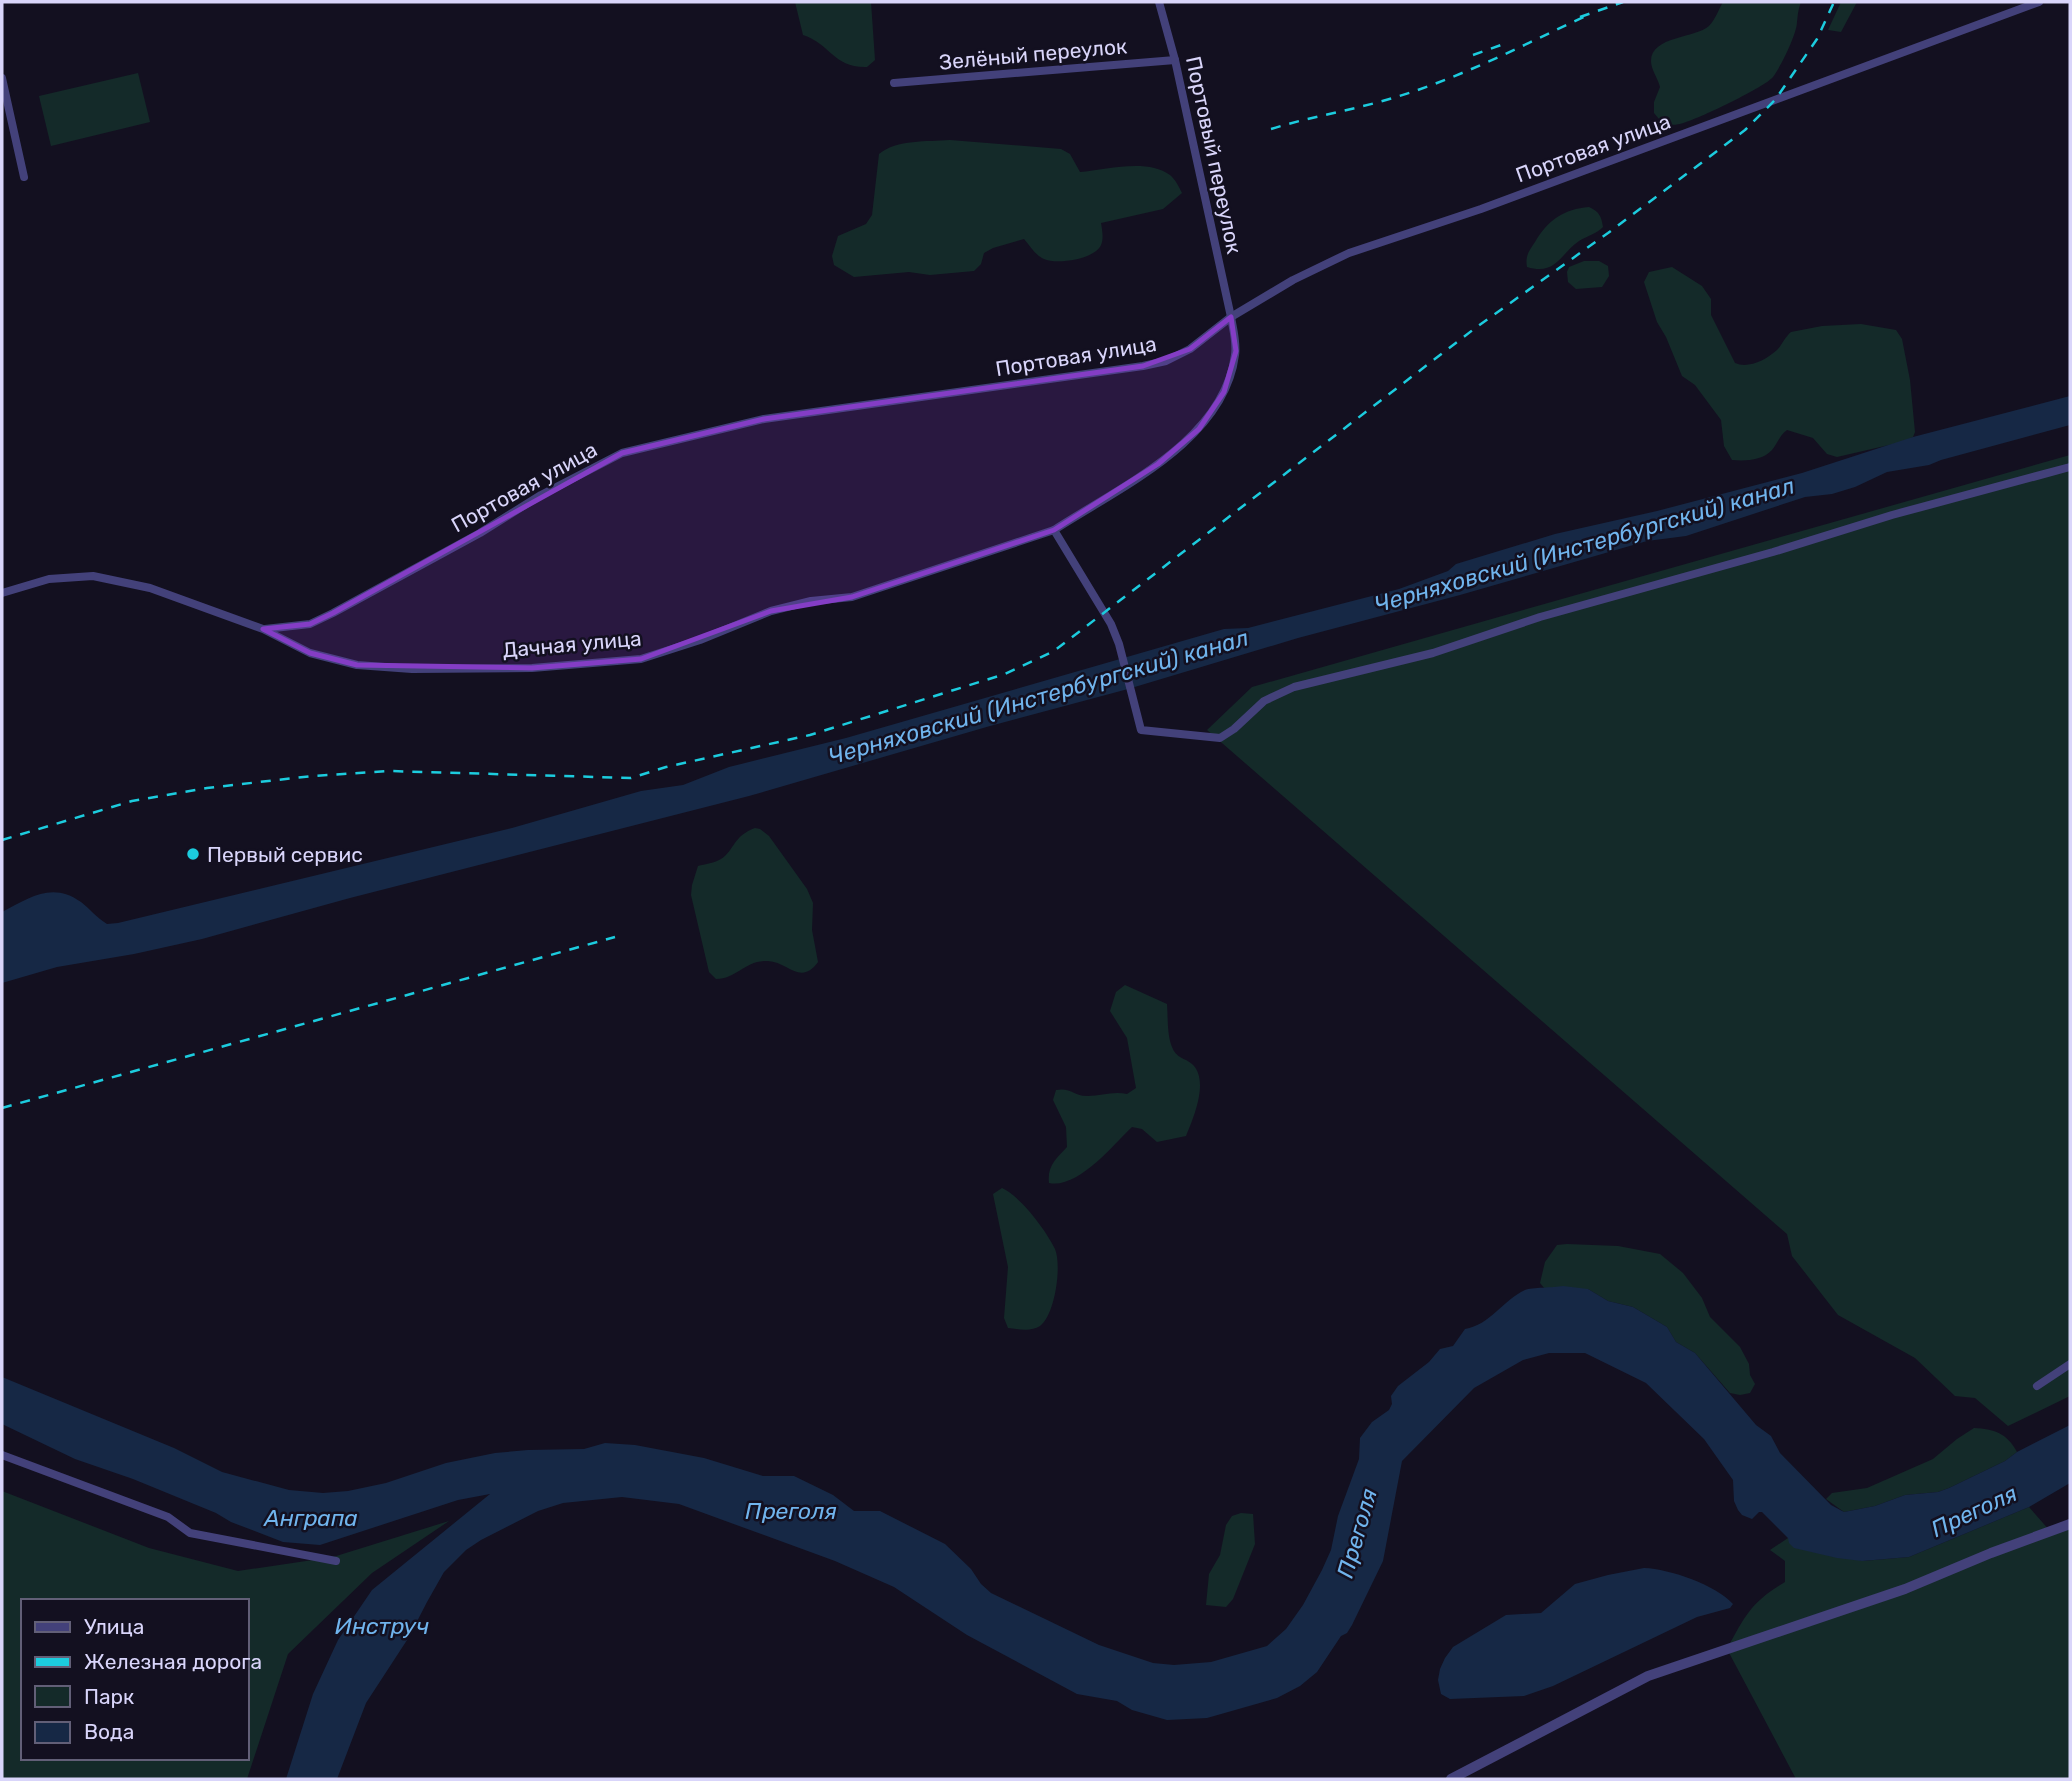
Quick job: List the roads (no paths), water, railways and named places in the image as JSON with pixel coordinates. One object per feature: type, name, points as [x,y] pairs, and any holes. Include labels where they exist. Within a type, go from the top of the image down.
[{"type":"street","name":"Портовый переулок","points":[[1054,530],[1158,464],[1199,429],[1224,392],[1232,372],[1236,351],[1231,317],[1175,60],[1159,2]]},
{"type":"street","name":"Портовая улица","points":[[263,629],[310,624],[333,613],[480,533],[541,495],[622,453],[764,419],[1166,361],[1190,349],[1231,317],[1293,280],[1349,253],[1481,209],[2039,2]]},
{"type":"street","name":"Зелёный переулок","points":[[894,83],[1175,60]]},
{"type":"street","points":[[2,78],[24,177]]},
{"type":"street","points":[[1054,530],[1105,612],[1119,644],[1142,730],[1220,738],[1234,729],[1264,701],[1294,687],[1433,653],[1540,617],[1773,552],[1892,515],[2070,467]]},
{"type":"street","name":"Дачная улица","points":[[2,593],[48,579],[93,576],[149,588],[263,629],[310,653],[356,665],[398,668],[532,668],[641,659],[700,640],[771,611],[811,601],[852,597],[1054,530]]},
{"type":"street","points":[[2037,1387],[2070,1364]]},
{"type":"street","points":[[2,1455],[168,1517],[190,1533],[335,1561]]},
{"type":"street","points":[[1451,1779],[1648,1676],[1905,1589],[2070,1524]]},
{"type":"water","name":"Черняховский (Инстербургский) канал","points":[[2070,396],[2070,425],[1929,465],[1887,472],[1855,487],[1832,494],[1805,497],[1686,536],[1647,541],[749,796],[350,898],[202,939],[57,967],[2,983],[2,912],[41,894],[50,892],[70,896],[107,924],[118,923],[512,828],[641,791],[683,785],[729,767],[846,738],[1224,629],[1248,628],[1399,589],[1448,571],[1456,564],[1555,534],[1657,511],[1802,473],[1913,437]]},
{"type":"water","name":"Преголя","points":[[1563,1286],[1588,1289],[1608,1301],[1633,1307],[1667,1327],[1676,1342],[1695,1353],[1756,1425],[1771,1436],[1780,1453],[1831,1505],[1844,1512],[1875,1506],[1905,1495],[1938,1492],[1949,1488],[2070,1425],[2070,1483],[2029,1507],[1909,1557],[1862,1561],[1794,1548],[1788,1538],[1762,1512],[1752,1519],[1742,1515],[1734,1501],[1733,1480],[1704,1439],[1646,1383],[1585,1353],[1549,1353],[1523,1360],[1474,1388],[1402,1461],[1383,1561],[1352,1625],[1347,1633],[1341,1636],[1317,1672],[1300,1686],[1277,1698],[1207,1718],[1167,1720],[1132,1710],[1117,1701],[1077,1694],[967,1635],[894,1587],[835,1561],[679,1504],[622,1497],[563,1503],[538,1511],[481,1540],[466,1550],[444,1572],[409,1637],[366,1703],[337,1779],[286,1779],[313,1694],[338,1640],[372,1590],[490,1494],[458,1500],[320,1545],[283,1542],[133,1479],[75,1459],[2,1424],[2,1377],[174,1448],[222,1472],[289,1490],[323,1493],[386,1483],[446,1463],[495,1453],[584,1449],[605,1443],[635,1445],[704,1458],[763,1476],[794,1476],[833,1495],[854,1511],[880,1511],[945,1544],[991,1593],[1099,1645],[1153,1663],[1174,1665],[1211,1662],[1267,1646],[1286,1629],[1303,1605],[1331,1550],[1338,1516],[1359,1459],[1360,1438],[1372,1422],[1389,1410],[1392,1404],[1391,1396],[1398,1386],[1429,1362],[1440,1349],[1453,1346],[1465,1329],[1482,1323],[1517,1294],[1528,1289]]},
{"type":"water","points":[[1644,1568],[1692,1579],[1716,1590],[1733,1604],[1730,1608],[1697,1617],[1553,1686],[1524,1696],[1450,1699],[1441,1694],[1438,1680],[1440,1669],[1453,1647],[1506,1615],[1541,1613],[1575,1584]]},
{"type":"railway","points":[[1580,17],[1623,2]]},
{"type":"railway","points":[[2,840],[132,801],[207,788],[312,776],[390,771],[631,778],[666,767],[810,735],[1005,674],[1054,651],[1474,329],[1745,130],[1775,100],[1817,39],[1834,2]]},
{"type":"railway","points":[[1271,129],[1412,92],[1490,61],[1590,14]]},
{"type":"railway","points":[[1473,55],[1501,45]]},
{"type":"railway","points":[[2,1108],[615,937]]},
{"type":"place","name":"Первый сервис","points":[[193,854]]},
{"type":"water label","name":"Анграпа","points":[[311,1518]]},
{"type":"water label","name":"Инструч","points":[[382,1626]]}]
